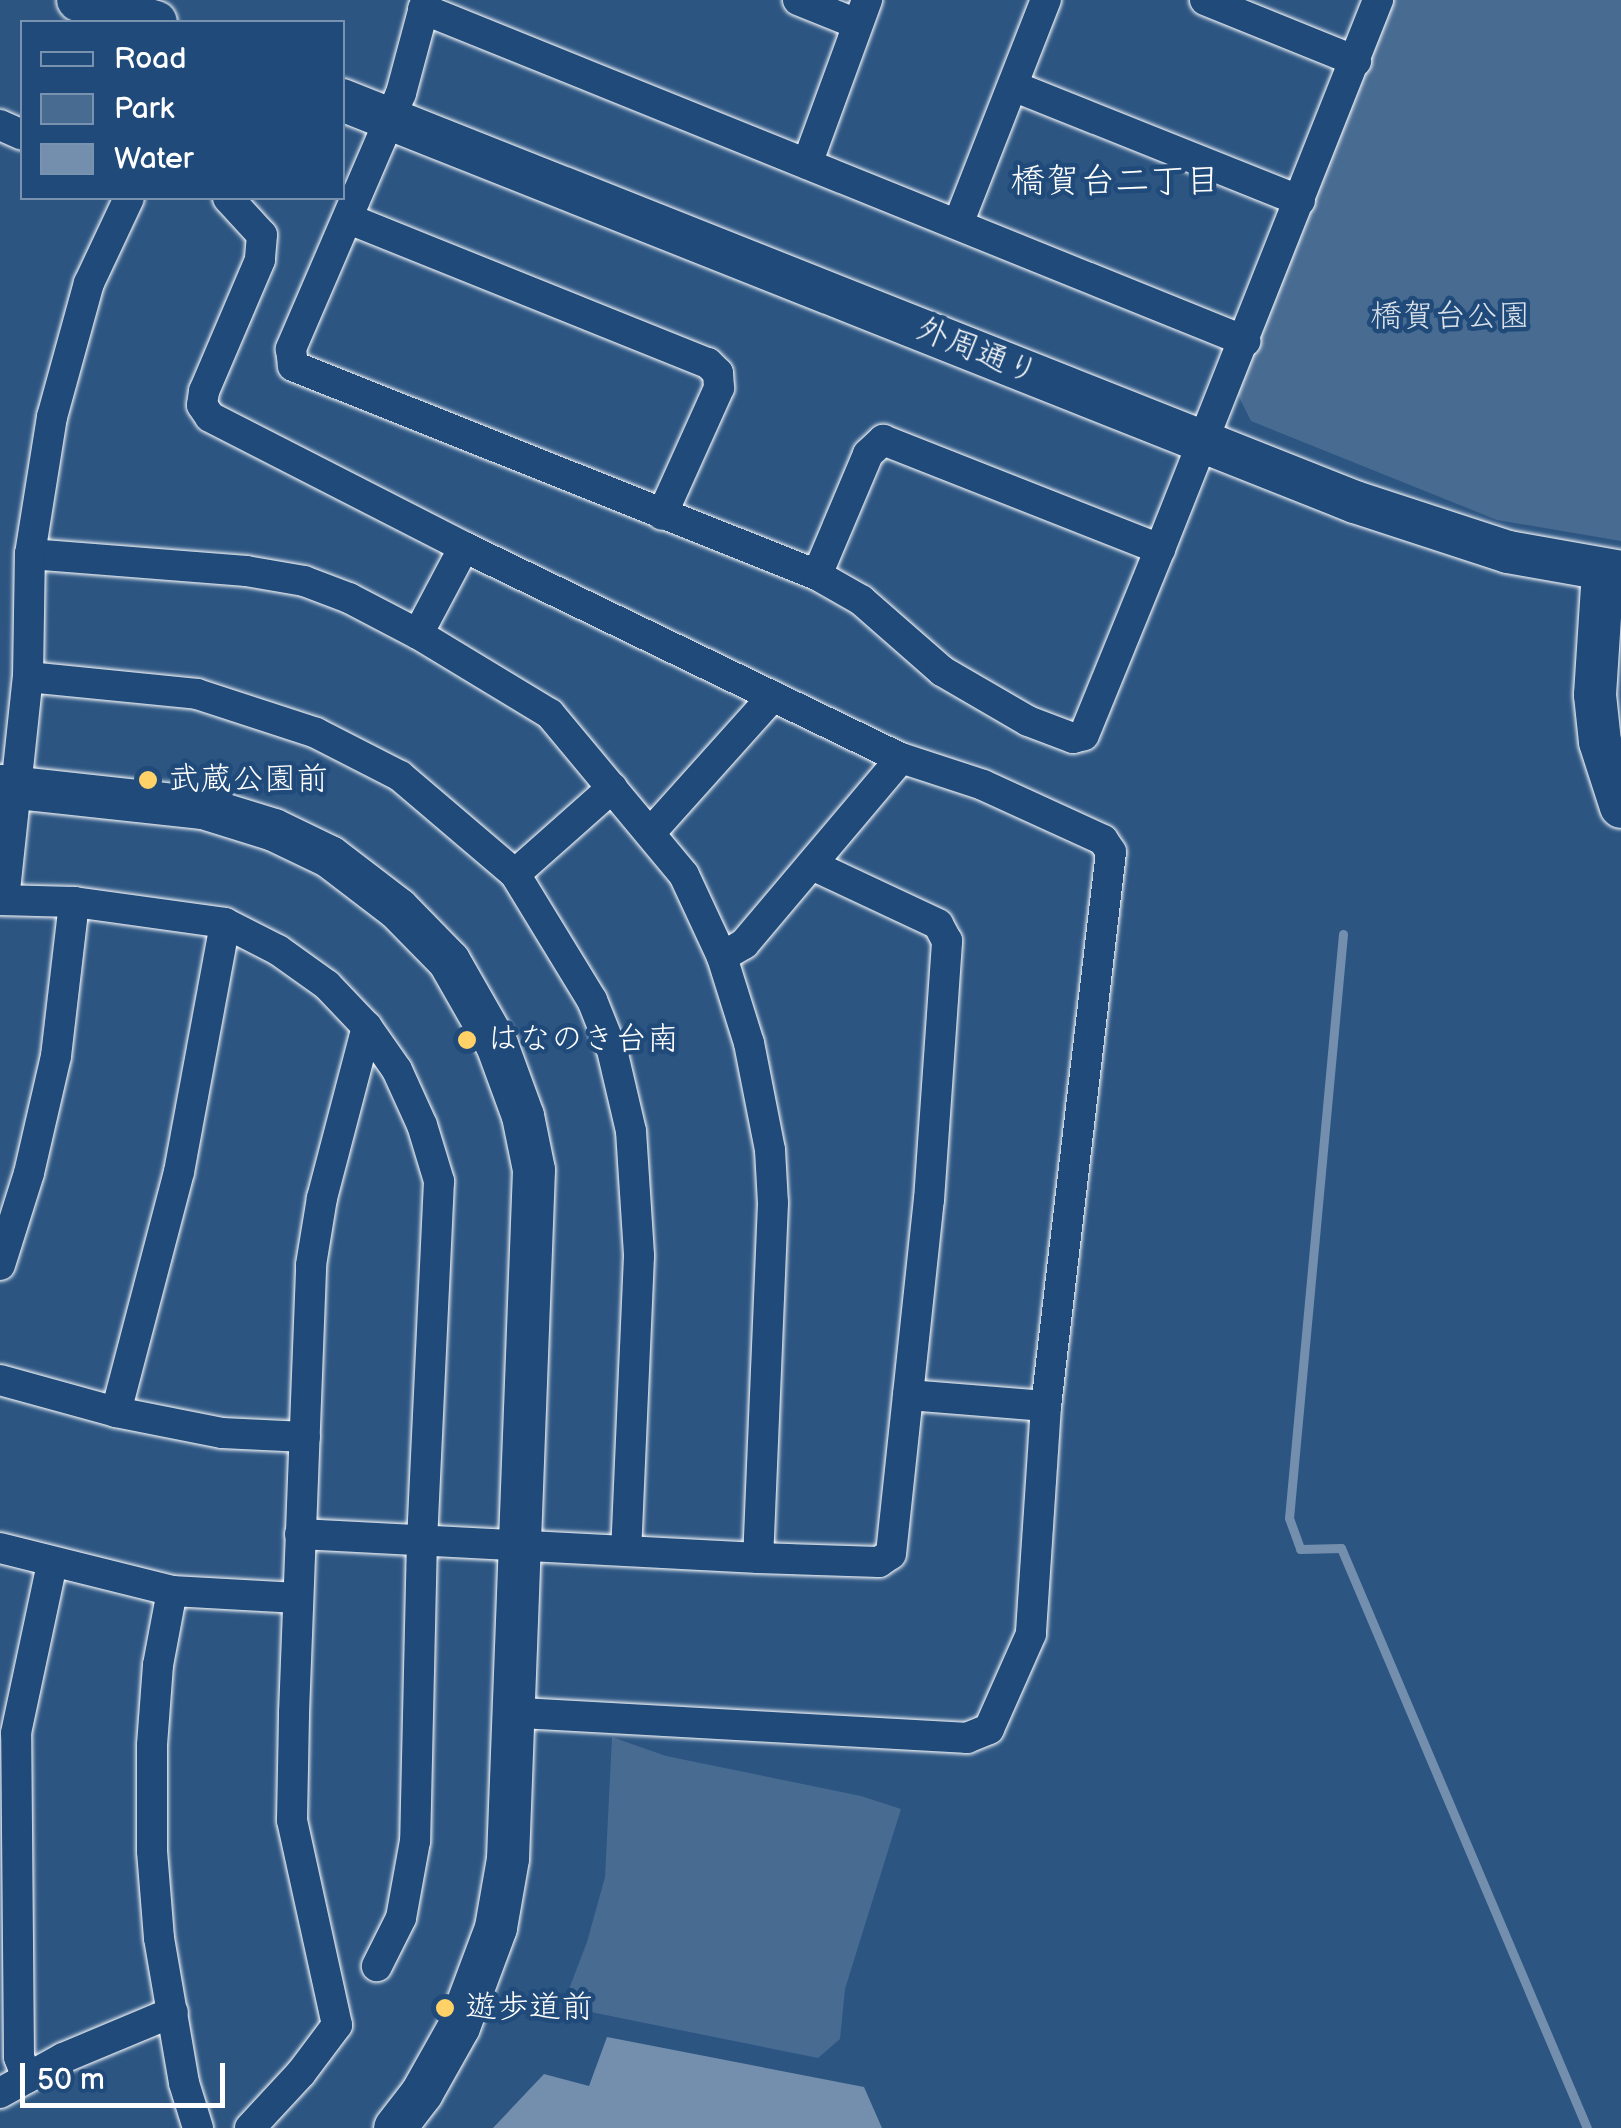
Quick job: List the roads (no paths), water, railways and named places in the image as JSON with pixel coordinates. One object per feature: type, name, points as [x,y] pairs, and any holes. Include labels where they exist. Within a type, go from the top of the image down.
[{"type":"street","points":[[78,0],[149,20]]},
{"type":"street","points":[[798,0],[862,12],[807,164]]},
{"type":"street","points":[[958,224],[1046,0]]},
{"type":"street","points":[[1206,0],[1356,61]]},
{"type":"street","points":[[1245,341],[425,4],[390,121],[292,349],[293,366],[817,575],[861,600],[942,671],[1028,721],[1073,738],[1084,735],[1245,341],[1378,0]]},
{"type":"street","points":[[1013,86],[1300,201]]},
{"type":"street","name":"外周通り","points":[[345,101],[1204,442],[1464,539],[1612,572]]},
{"type":"street","points":[[127,200],[89,282],[52,416],[30,554],[28,676],[8,787],[2,900],[74,902],[225,923],[278,950],[327,985],[367,1026],[397,1070],[422,1125],[438,1181],[412,1870],[401,1918],[377,1966]]},
{"type":"street","points":[[230,200],[262,235],[260,260],[204,390],[202,406],[210,417],[464,547],[902,758],[983,785],[1102,840],[1111,852],[1046,1406],[1031,1634],[988,1729],[968,1738],[514,1713]]},
{"type":"street","points":[[349,219],[708,363],[718,373],[719,388],[662,515]]},
{"type":"street","points":[[817,575],[868,454],[883,440],[1160,549]]},
{"type":"street","points":[[418,634],[464,547]]},
{"type":"street","points":[[30,554],[219,568],[304,581],[349,598],[418,634],[550,714],[652,831],[684,875],[722,957],[758,1078],[771,1168],[758,1558]]},
{"type":"street","points":[[1612,572],[1594,694],[1600,742],[1621,807]]},
{"type":"street","points":[[28,676],[198,694],[316,732],[400,776],[515,874],[592,1000],[612,1050],[630,1131],[639,1256],[626,1550]]},
{"type":"street","points":[[652,831],[773,696]]},
{"type":"street","points":[[722,957],[744,944],[902,758]]},
{"type":"street","points":[[8,787],[203,808],[274,830],[330,857],[398,910],[449,961],[497,1045],[524,1116],[534,1170],[508,1859],[496,1928],[459,2027],[422,2093],[396,2128]]},
{"type":"street","points":[[515,874],[612,788]]},
{"type":"street","points":[[300,1534],[758,1558],[887,1560],[896,1548],[947,940],[938,924],[812,865]]},
{"type":"street","points":[[0,1265],[29,1173],[56,1056],[74,902]]},
{"type":"street","points":[[116,1412],[179,1172],[225,923]]},
{"type":"street","points":[[250,2128],[301,2074],[337,2025],[292,1820],[298,1598],[316,1231],[367,1026]]},
{"type":"street","points":[[0,1380],[116,1412],[222,1433],[305,1438]]},
{"type":"street","points":[[908,1395],[1046,1406]]},
{"type":"street","points":[[0,1548],[172,1591],[298,1598]]},
{"type":"street","points":[[13,2086],[19,2058],[16,1733],[52,1563]]},
{"type":"street","points":[[172,1591],[158,1665],[152,1851],[159,1938],[184,2083],[198,2128]]},
{"type":"street","points":[[13,2086],[62,2058],[172,2012]]},
{"type":"water","points":[[607,2037],[864,2087],[882,2128],[493,2128],[544,2074],[589,2086]]},
{"type":"waterway","points":[[1343,934],[1289,1518],[1300,1549],[1341,1548],[1587,2128]]},
{"type":"place","name":"武蔵公園前","points":[[148,780]]},
{"type":"place","name":"はなのき台南","points":[[467,1040]]},
{"type":"place","name":"遊歩道前","points":[[445,2008]]},
{"type":"district","name":"橋賀台二丁目","points":[[1115,182]]},
{"type":"park label","name":"橋賀台公園","points":[[1450,317]]}]
